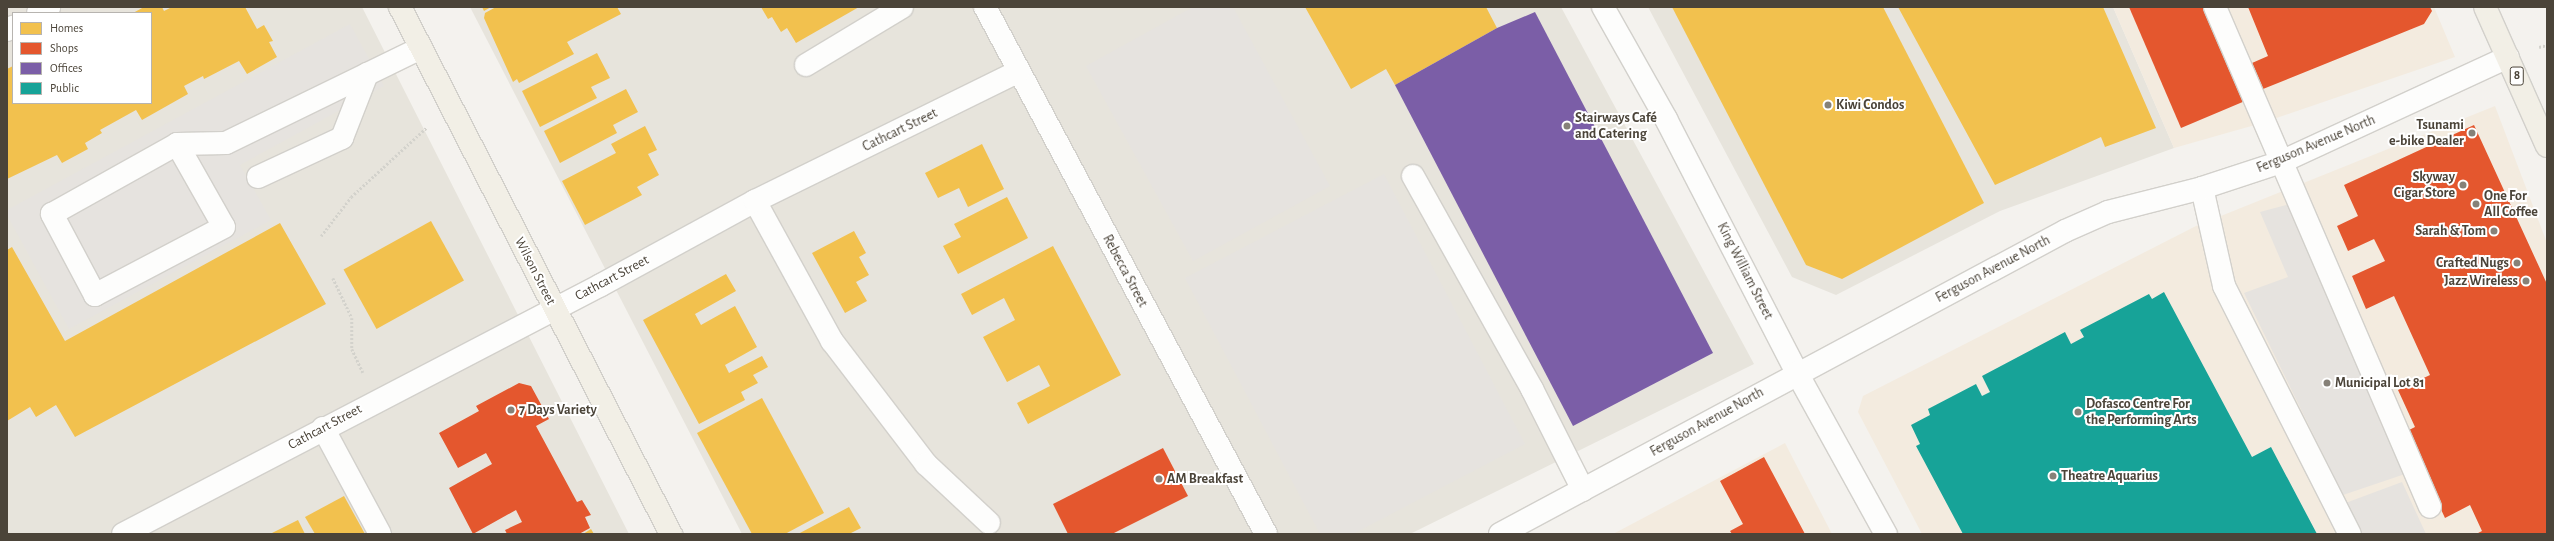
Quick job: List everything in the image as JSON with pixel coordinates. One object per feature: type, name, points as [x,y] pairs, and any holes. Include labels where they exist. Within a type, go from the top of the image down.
[{"type":"main road","name":"Wilson Street","points":[[400,7],[671,534]]},
{"type":"main road","name":"8","points":[[2485,7],[2547,146]]},
{"type":"street","points":[[40,12],[49,7]]},
{"type":"street","points":[[806,65],[902,7]]},
{"type":"street","name":"Rebecca Street","points":[[985,7],[1266,534]]},
{"type":"street","name":"King William Street","points":[[1603,7],[1666,120],[1797,373],[1886,534]]},
{"type":"street","points":[[2215,7],[2430,507]]},
{"type":"street","points":[[177,144],[224,227],[95,295],[52,214],[177,144],[226,143],[421,48]]},
{"type":"street","name":"Ferguson Avenue North","points":[[1500,534],[1797,373],[2065,231],[2108,212],[2202,188],[2281,162],[2508,56]]},
{"type":"street","name":"Cathcart Street","points":[[123,534],[376,400],[555,309],[755,201],[1019,71]]},
{"type":"street","points":[[258,177],[342,138],[367,74]]},
{"type":"street","points":[[1413,176],[1532,390],[1583,490]]},
{"type":"street","points":[[2202,188],[2224,286],[2350,534]]},
{"type":"street","points":[[755,201],[832,341],[926,464],[989,522]]},
{"type":"street","points":[[323,428],[380,534]]},
{"type":"path","points":[[321,236],[351,197],[450,106]]},
{"type":"path","points":[[333,278],[352,318],[352,349],[376,400]]},
{"type":"shaded area","points":[[7,7],[362,7],[629,534],[7,534]]},
{"type":"shaded area","points":[[470,7],[1561,7],[1754,364],[1410,534],[742,534]]},
{"type":"shaded area","points":[[1193,7],[1233,7],[1330,186],[1193,261],[1086,66]]},
{"type":"shaded area","points":[[1648,7],[2113,7],[2174,148],[2000,211],[1836,295],[1792,277]]},
{"type":"shaded area","points":[[2113,7],[2434,7],[2455,57],[2262,123],[2174,148]]},
{"type":"shaded area","points":[[350,24],[384,86],[240,165],[271,220],[69,329],[7,215],[7,210]]},
{"type":"shaded area","points":[[2495,106],[2547,243],[2547,534],[1922,534],[1858,412],[1863,396],[2196,226]]},
{"type":"shaded area","points":[[1384,174],[1525,444],[1353,534],[1320,534],[1185,278]]},
{"type":"shaded area","name":"Municipal Lot 81","points":[[2290,204],[2405,474],[2343,495],[2244,293],[2288,277],[2260,212]]},
{"type":"shaded area","points":[[1785,443],[1832,534],[1613,534]]},
{"type":"shaded area","points":[[2402,482],[2426,534],[2345,534],[2332,508]]},
{"type":"building: Homes","points":[[144,7],[162,7],[164,11],[172,7],[245,7],[257,29],[264,25],[273,41],[269,42],[277,57],[247,74],[239,61],[204,79],[203,76],[184,86],[188,94],[142,120],[136,110],[100,130],[102,133],[85,143],[88,149],[62,163],[57,155],[7,179],[7,69],[12,66],[12,104],[152,104],[152,12],[135,12]]},
{"type":"building: Homes","points":[[482,7],[491,7],[484,11]]},
{"type":"building: Homes","points":[[496,7],[617,7],[621,14],[567,42],[574,54],[519,83],[517,79],[513,82],[484,18],[485,13]]},
{"type":"building: Homes","points":[[761,7],[859,7],[796,43],[787,28],[781,32],[772,17],[768,19]]},
{"type":"building: Homes","points":[[1305,7],[1486,7],[1497,28],[1395,85],[1386,69],[1351,89]]},
{"type":"building: Homes","name":"Kiwi Condos","points":[[1672,7],[1883,7],[1984,203],[1842,279],[1806,265]]},
{"type":"building: Homes","points":[[1898,7],[2103,7],[2156,128],[2105,147],[2101,137],[1995,185]]},
{"type":"building: Homes","points":[[597,53],[610,78],[591,87],[597,98],[540,127],[522,91]]},
{"type":"building: Homes","points":[[626,89],[638,112],[613,125],[617,133],[560,163],[544,131]]},
{"type":"building: Homes","points":[[645,126],[657,150],[648,154],[659,175],[637,187],[642,195],[585,225],[562,181],[616,153],[611,144]]},
{"type":"building: Homes","points":[[982,144],[1004,189],[968,207],[959,188],[938,198],[925,173]]},
{"type":"building: Homes","points":[[1007,197],[1028,238],[958,274],[943,246],[961,237],[954,224]]},
{"type":"building: Homes","points":[[431,221],[464,280],[377,329],[344,269]]},
{"type":"building: Homes","points":[[280,223],[326,304],[75,437],[56,405],[36,417],[30,407],[7,421],[7,250],[12,247],[65,341]]},
{"type":"building: Homes","points":[[854,231],[866,253],[859,257],[869,275],[856,282],[867,301],[845,313],[812,253]]},
{"type":"building: Homes","points":[[1053,246],[1121,375],[1028,424],[1017,403],[1050,386],[1039,365],[1007,382],[983,337],[1015,320],[1004,298],[972,315],[961,294]]},
{"type":"building: Homes","points":[[726,274],[736,291],[695,314],[701,325],[735,306],[757,347],[725,365],[729,373],[762,356],[768,367],[753,375],[758,383],[741,392],[745,400],[699,424],[643,320]]},
{"type":"building: Homes","points":[[762,398],[824,513],[785,534],[752,534],[697,433]]},
{"type":"building: Homes","points":[[344,496],[365,534],[315,534],[305,517]]},
{"type":"building: Homes","points":[[849,507],[861,528],[849,534],[798,534]]},
{"type":"building: Homes","points":[[298,520],[305,534],[270,534]]},
{"type":"building: Homes","points":[[591,529],[594,534],[583,534]]},
{"type":"building: Shops","points":[[2129,7],[2205,7],[2245,101],[2181,128]]},
{"type":"building: Shops","points":[[2248,7],[2430,7],[2432,11],[2424,24],[2263,89],[2252,63],[2268,56]]},
{"type":"building: Shops","points":[[2474,125],[2547,284],[2547,534],[2476,534],[2482,531],[2470,505],[2445,518],[2405,432],[2415,427],[2398,390],[2430,375],[2394,296],[2366,309],[2352,276],[2385,261],[2374,239],[2348,251],[2337,226],[2358,216],[2344,185]]},
{"type":"building: Shops","points":[[519,383],[531,386],[549,419],[536,426],[577,502],[582,500],[591,515],[585,517],[590,528],[579,534],[507,534],[505,530],[522,522],[516,510],[473,534],[449,488],[492,464],[486,453],[458,468],[439,433],[479,411],[476,406]]},
{"type":"building: Shops","points":[[1163,448],[1188,496],[1112,534],[1068,534],[1053,504]]},
{"type":"building: Shops","points":[[1764,457],[1805,534],[1732,534],[1730,531],[1743,524],[1720,481]]},
{"type":"building: Offices","points":[[1535,12],[1713,353],[1573,426],[1395,85],[1497,28]]},
{"type":"building: Public","name":"Dofasco Centre For the Performing Arts","points":[[2164,292],[2252,457],[2271,447],[2317,534],[1963,534],[1916,446],[1920,444],[1911,425],[1930,415],[1928,409],[1976,384],[1982,396],[1990,392],[1982,376],[2065,332],[2071,344],[2084,337],[2080,330],[2149,294],[2152,299]]},
{"type":"place","name":"Kiwi Condos","points":[[1828,105]]},
{"type":"place","name":"Stairways Café and Catering","points":[[1567,126]]},
{"type":"place","name":"Tsunami e-bike Dealer","points":[[2472,133]]},
{"type":"place","name":"Skyway Cigar Store","points":[[2463,185]]},
{"type":"place","name":"One For All Coffee","points":[[2476,204]]},
{"type":"place","name":"Sarah & Tom","points":[[2494,231]]},
{"type":"place","name":"Crafted Nugs","points":[[2517,263]]},
{"type":"place","name":"Jazz Wireless","points":[[2526,281]]},
{"type":"place","name":"Municipal Lot 81","points":[[2327,383]]},
{"type":"place","name":"7 Days Variety","points":[[511,410]]},
{"type":"place","name":"Dofasco Centre For the Performing Arts","points":[[2078,412]]},
{"type":"place","name":"Theatre Aquarius","points":[[2053,476]]},
{"type":"place","name":"AM Breakfast","points":[[1159,479]]}]
